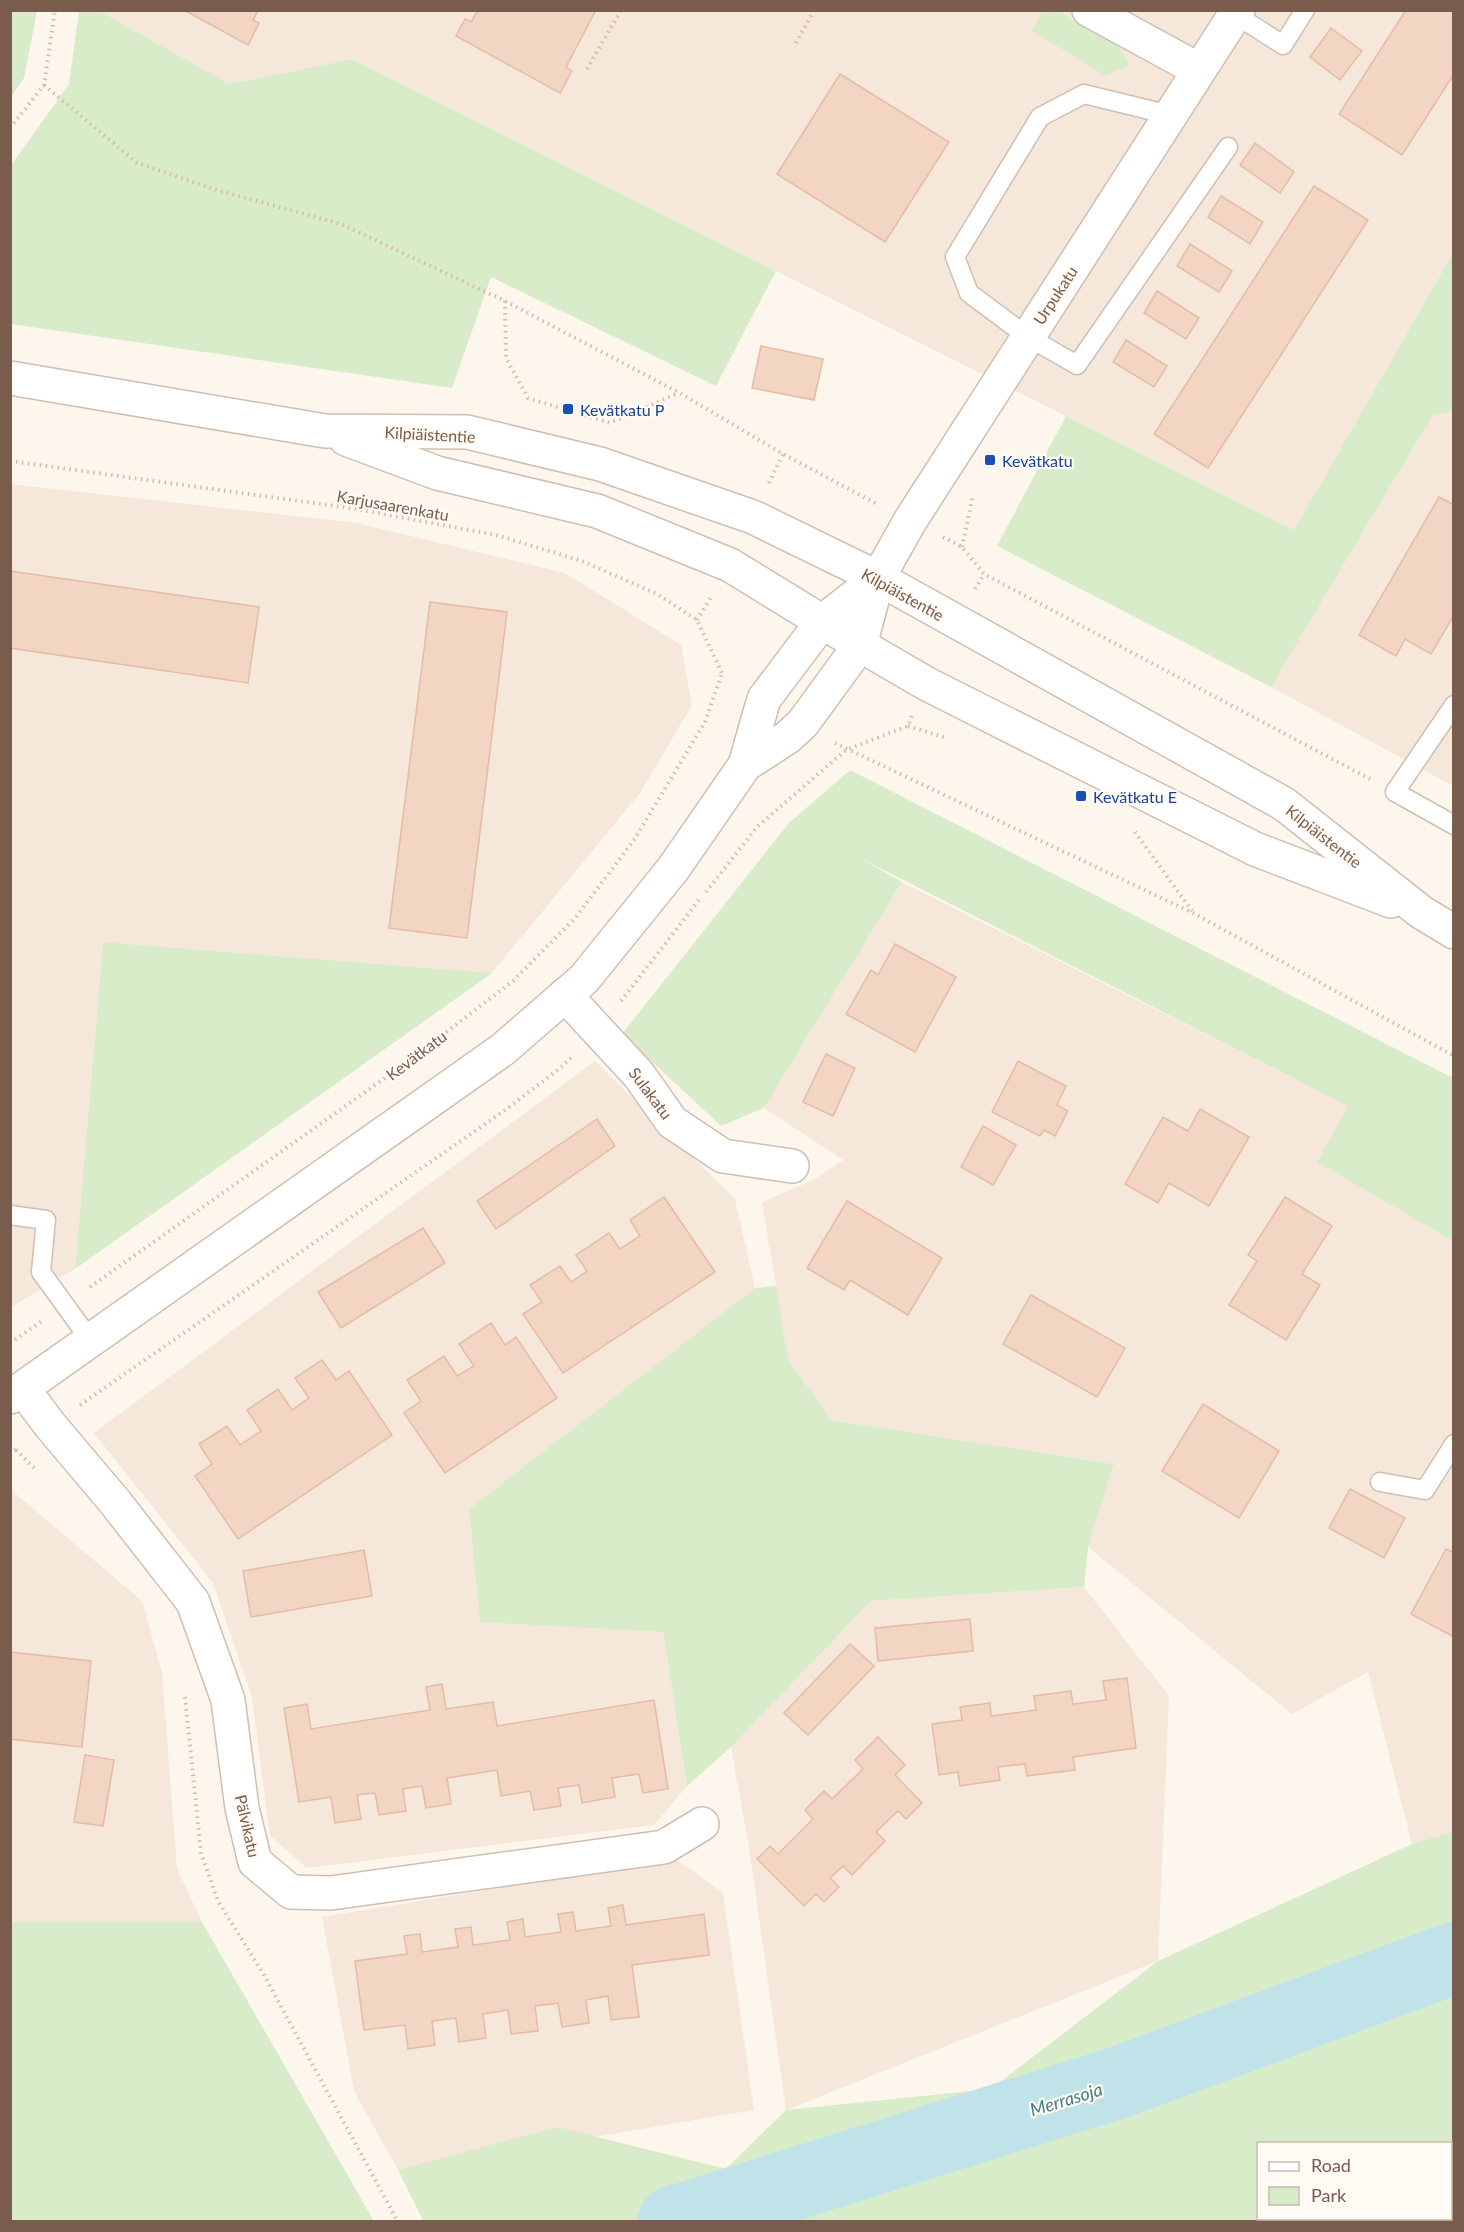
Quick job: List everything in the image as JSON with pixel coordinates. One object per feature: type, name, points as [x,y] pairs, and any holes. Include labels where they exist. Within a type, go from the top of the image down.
[{"type":"street","points":[[1089,10],[1199,70]]},
{"type":"street","name":"Urpukatu","points":[[878,578],[910,521],[1234,12]]},
{"type":"street","name":"Kilpiäistentie","points":[[10,378],[325,431],[467,432],[600,464],[753,517],[878,578],[1284,804],[1421,912],[1454,932]]},
{"type":"street","name":"Kilpiäistentie","points":[[325,431],[437,473],[597,511],[730,565],[927,684],[1255,849],[1421,912]]},
{"type":"street","points":[[17,1393],[502,1050],[584,979],[673,869],[745,765],[765,699],[822,622],[878,578]]},
{"type":"street","points":[[745,765],[788,737],[803,723],[860,645],[878,578]]},
{"type":"street","name":"Sulakatu","points":[[565,995],[639,1075],[672,1122],[723,1156],[792,1166]]},
{"type":"street","name":"Pälvikatu","points":[[17,1393],[51,1425],[193,1602],[228,1700],[242,1808],[255,1862],[291,1892],[331,1893],[664,1847],[702,1824]]},
{"type":"lane","points":[[1234,12],[1283,45],[1305,10]]},
{"type":"lane","points":[[1170,115],[1084,94],[1040,117],[955,257],[969,293],[1028,338],[1077,366],[1228,147]]},
{"type":"lane","points":[[1454,705],[1395,792],[1454,825]]},
{"type":"lane","points":[[10,1215],[46,1220],[41,1272],[91,1341]]},
{"type":"lane","points":[[1380,1482],[1425,1490],[1454,1444]]},
{"type":"path","points":[[10,128],[44,85],[55,10]]},
{"type":"path","points":[[588,69],[621,10]]},
{"type":"path","points":[[796,43],[814,10]]},
{"type":"path","points":[[44,85],[137,163],[217,190],[341,224],[505,301],[678,392],[783,454],[962,547],[984,574],[1395,792]]},
{"type":"path","points":[[505,301],[506,358],[528,398],[610,423],[678,392]]},
{"type":"path","name":"Karjusaarenkatu","points":[[10,461],[357,509],[496,536],[582,561],[657,594],[697,620],[722,673]]},
{"type":"path","points":[[722,673],[765,699]]},
{"type":"path","name":"Kevätkatu","points":[[10,1343],[402,1066],[513,981],[576,917],[634,840],[705,722],[722,673]]},
{"type":"path","points":[[803,723],[846,750],[1193,913],[1454,1056]]},
{"type":"path","points":[[908,726],[949,739]]},
{"type":"path","points":[[1133,828],[1193,913]]},
{"type":"shaded area","points":[[102,11],[1453,11],[1453,253],[1294,530],[352,59],[229,84]]},
{"type":"shaded area","points":[[1453,411],[1453,786],[1271,687],[1432,416]]},
{"type":"shaded area","points":[[11,484],[356,523],[565,573],[681,645],[692,705],[640,793],[492,973],[103,942],[75,1269],[11,1307]]},
{"type":"shaded area","points":[[902,882],[1349,1106],[1318,1162],[1453,1241],[1453,1835],[1412,1844],[1368,1672],[1292,1714],[1088,1547],[1114,1464],[831,1420],[788,1359],[762,1202],[813,1180],[843,1160],[764,1108]]},
{"type":"shaded area","points":[[595,1061],[735,1199],[755,1288],[469,1509],[480,1621],[663,1632],[687,1786],[654,1825],[307,1868],[270,1836],[252,1697],[213,1583],[94,1433]]},
{"type":"shaded area","points":[[10,1489],[142,1601],[162,1672],[177,1869],[202,1922],[11,1922]]},
{"type":"shaded area","points":[[1084,1587],[1169,1696],[1158,1961],[786,2110],[749,1847],[731,1747],[871,1601]]},
{"type":"shaded area","points":[[676,1859],[723,1893],[754,2110],[398,2170],[354,2091],[322,1917]]},
{"type":"green space","points":[[11,10],[37,11],[24,78],[11,97]]},
{"type":"green space","points":[[79,11],[102,11],[229,84],[352,59],[776,271],[716,386],[491,277],[452,388],[11,324],[11,165],[69,84]]},
{"type":"green space","points":[[1042,11],[1058,11],[1118,46],[1130,64],[1106,76],[1032,31]]},
{"type":"green space","points":[[1453,253],[1453,411],[1432,416],[1271,687],[997,546],[1066,416],[1294,530]]},
{"type":"green space","points":[[850,770],[1453,1078],[1453,1241],[1317,1162],[1348,1106],[858,857],[902,882],[764,1108],[721,1126],[622,1034],[789,823]]},
{"type":"green space","points":[[103,942],[492,973],[75,1269]]},
{"type":"green space","points":[[776,1286],[788,1359],[831,1420],[1114,1464],[1088,1547],[1084,1587],[871,1601],[731,1747],[687,1786],[663,1632],[480,1622],[469,1509],[755,1288]]},
{"type":"green space","points":[[1453,1832],[1453,2221],[424,2222],[398,2170],[557,2127],[726,2169],[786,2110],[991,2089],[1158,1961],[1412,1844]]},
{"type":"green space","points":[[11,1922],[202,1922],[374,2221],[11,2221]]},
{"type":"building","points":[[184,10],[258,10],[253,20],[259,23],[248,45]]},
{"type":"building","points":[[478,10],[596,10],[566,67],[572,71],[560,93],[456,36],[465,19],[471,22]]},
{"type":"building","points":[[1406,10],[1454,10],[1454,74],[1402,155],[1339,114]]},
{"type":"building","points":[[1331,28],[1362,51],[1340,80],[1310,57]]},
{"type":"building","points":[[840,74],[949,142],[885,242],[777,174]]},
{"type":"building","points":[[1255,143],[1294,172],[1280,193],[1240,165]]},
{"type":"building","points":[[1314,186],[1368,220],[1208,468],[1154,434]]},
{"type":"building","points":[[1221,196],[1263,222],[1250,244],[1208,217]]},
{"type":"building","points":[[1190,244],[1232,271],[1219,292],[1177,266]]},
{"type":"building","points":[[1157,291],[1199,318],[1186,339],[1144,313]]},
{"type":"building","points":[[1126,340],[1167,366],[1154,387],[1113,362]]},
{"type":"building","points":[[761,346],[823,359],[814,400],[752,388]]},
{"type":"building","points":[[1439,497],[1454,505],[1454,615],[1431,654],[1405,639],[1396,656],[1359,635]]},
{"type":"building","points":[[10,571],[259,607],[248,683],[10,648]]},
{"type":"building","points":[[430,602],[507,612],[467,938],[389,928]]},
{"type":"building","points":[[895,944],[956,977],[915,1052],[846,1014],[871,970],[878,975]]},
{"type":"building","points":[[826,1054],[855,1068],[833,1116],[803,1102]]},
{"type":"building","points":[[1018,1061],[1066,1086],[1057,1105],[1068,1111],[1055,1136],[1044,1130],[1040,1136],[992,1112]]},
{"type":"building","points":[[1200,1109],[1249,1137],[1209,1206],[1169,1183],[1158,1203],[1125,1184],[1163,1117],[1188,1131]]},
{"type":"building","points":[[597,1119],[615,1146],[496,1229],[477,1201]]},
{"type":"building","points":[[983,1126],[1016,1145],[993,1185],[961,1167]]},
{"type":"building","points":[[664,1197],[715,1272],[563,1373],[523,1314],[542,1302],[530,1285],[560,1266],[571,1282],[587,1271],[576,1255],[609,1233],[620,1249],[640,1236],[630,1220]]},
{"type":"building","points":[[1285,1197],[1332,1226],[1302,1274],[1320,1285],[1286,1340],[1229,1305],[1257,1261],[1248,1255]]},
{"type":"building","points":[[847,1201],[942,1258],[908,1315],[850,1280],[844,1290],[807,1268]]},
{"type":"building","points":[[423,1228],[445,1263],[341,1328],[318,1292]]},
{"type":"building","points":[[1031,1295],[1125,1348],[1097,1397],[1003,1344]]},
{"type":"building","points":[[491,1323],[505,1345],[516,1337],[557,1398],[445,1473],[404,1413],[421,1401],[407,1380],[444,1356],[457,1376],[474,1366],[459,1344]]},
{"type":"building","points":[[322,1360],[336,1380],[349,1371],[392,1435],[238,1539],[195,1476],[212,1464],[199,1444],[227,1426],[240,1445],[261,1431],[247,1410],[278,1389],[292,1410],[309,1398],[295,1378]]},
{"type":"building","points":[[1203,1404],[1279,1451],[1239,1518],[1162,1471]]},
{"type":"building","points":[[1350,1489],[1405,1518],[1384,1558],[1329,1528]]},
{"type":"building","points":[[1446,1549],[1454,1553],[1454,1637],[1411,1614]]},
{"type":"building","points":[[364,1550],[372,1596],[251,1617],[243,1571]]},
{"type":"building","points":[[970,1619],[973,1651],[878,1661],[875,1628]]},
{"type":"building","points":[[850,1644],[874,1666],[808,1735],[784,1713]]},
{"type":"building","points":[[10,1652],[91,1661],[82,1747],[10,1739]]},
{"type":"building","points":[[1127,1678],[1136,1748],[1073,1757],[1075,1770],[1027,1776],[1025,1764],[998,1767],[1000,1780],[960,1786],[958,1772],[939,1775],[932,1724],[962,1720],[960,1707],[990,1703],[991,1716],[1036,1710],[1034,1696],[1071,1691],[1073,1704],[1106,1700],[1103,1681]]},
{"type":"building","points":[[442,1684],[446,1709],[493,1702],[497,1726],[654,1700],[668,1789],[643,1793],[639,1774],[612,1778],[615,1797],[582,1803],[579,1785],[558,1788],[561,1806],[534,1810],[530,1791],[501,1796],[497,1770],[447,1778],[451,1804],[426,1808],[422,1786],[403,1789],[406,1811],[379,1815],[375,1793],[357,1795],[361,1819],[335,1823],[331,1797],[299,1802],[284,1708],[307,1704],[311,1729],[430,1710],[426,1687]]},
{"type":"building","points":[[878,1737],[905,1765],[895,1775],[922,1803],[906,1819],[898,1811],[876,1832],[885,1841],[852,1875],[843,1866],[830,1878],[839,1887],[824,1902],[816,1894],[804,1906],[757,1859],[770,1846],[778,1854],[813,1819],[805,1810],[824,1791],[832,1799],[863,1769],[855,1760]]},
{"type":"building","points":[[85,1755],[114,1760],[103,1826],[74,1822]]},
{"type":"building","points":[[623,1905],[626,1925],[704,1914],[709,1955],[632,1965],[639,2017],[611,2020],[608,1996],[586,2000],[589,2023],[562,2027],[558,2003],[535,2006],[538,2031],[511,2034],[508,2010],[483,2014],[486,2038],[459,2042],[456,2018],[432,2021],[435,2045],[408,2049],[405,2025],[364,2030],[355,1961],[407,1954],[404,1936],[420,1934],[422,1952],[458,1947],[455,1929],[471,1927],[473,1945],[510,1940],[507,1922],[523,1919],[525,1937],[561,1932],[558,1914],[573,1912],[576,1931],[611,1926],[608,1908]]},
{"type":"waterway","name":"Merrasoja","points":[[673,2222],[1117,2083],[1454,1958]]},
{"type":"place","name":"Kevätkatu P","points":[[568,409]]},
{"type":"place","name":"Kevätkatu","points":[[990,460]]},
{"type":"place","name":"Kevätkatu E","points":[[1081,796]]}]
